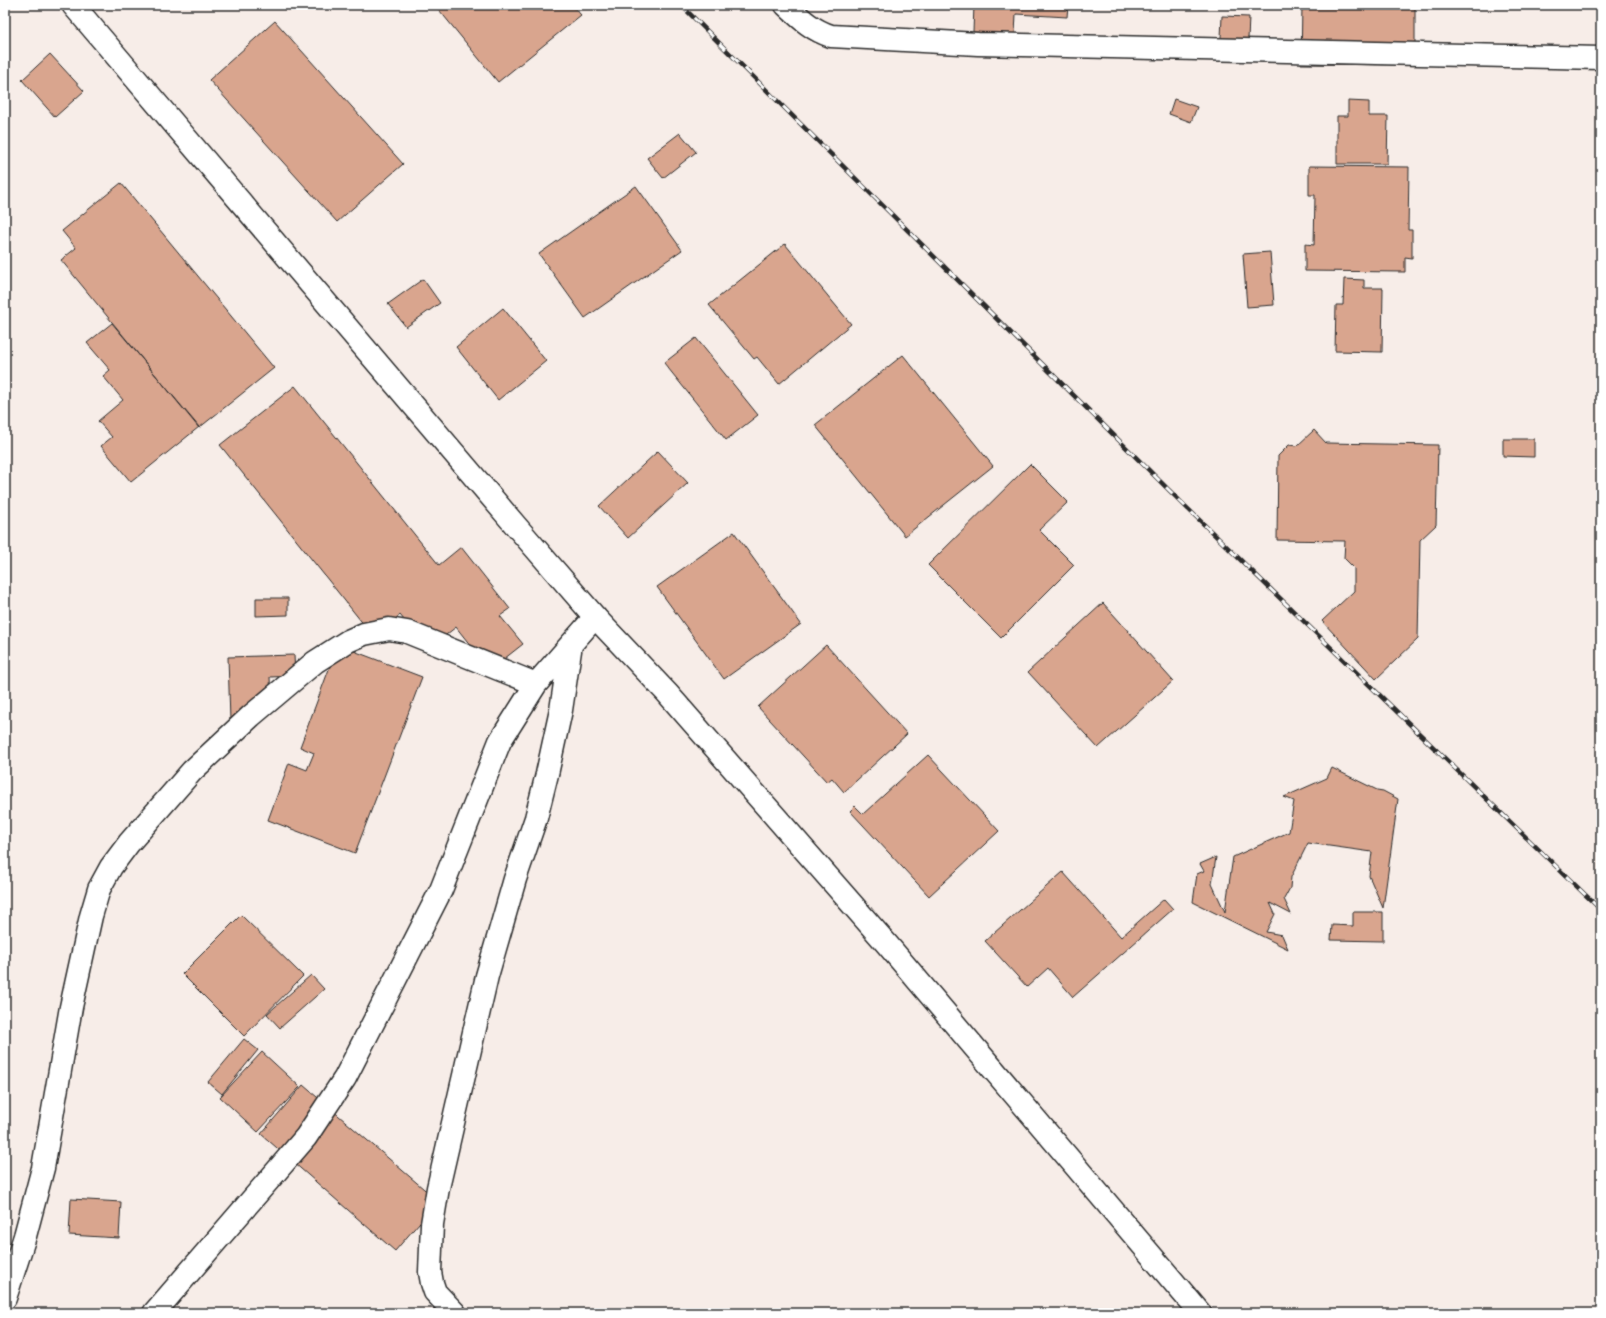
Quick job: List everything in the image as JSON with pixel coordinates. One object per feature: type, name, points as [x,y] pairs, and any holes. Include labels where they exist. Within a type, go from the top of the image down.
[{"type":"street","points":[[73,5],[516,526],[595,617],[667,693],[886,942],[1200,1313]]},
{"type":"street","points":[[786,5],[804,22],[819,32],[830,36],[978,44],[1601,58]]},
{"type":"street","points":[[154,1313],[306,1137],[345,1078],[441,890],[500,741],[536,684],[595,617]]},
{"type":"street","points":[[5,1298],[25,1236],[43,1168],[70,1007],[91,916],[99,889],[111,867],[129,843],[192,771],[251,716],[315,662],[364,634],[389,629],[408,632],[536,684]]},
{"type":"street","points":[[455,1313],[435,1292],[430,1272],[432,1224],[438,1188],[487,976],[515,880],[536,818],[547,774],[561,710],[571,644]]},
{"type":"building","points":[[435,5],[572,5],[581,15],[498,82]]},
{"type":"building","points":[[974,5],[1068,5],[1067,17],[1016,14],[1015,34],[973,32]]},
{"type":"building","points":[[1302,5],[1415,5],[1415,65],[1301,64]]},
{"type":"building","points":[[1222,16],[1249,17],[1248,39],[1221,38]]},
{"type":"building","points":[[275,21],[403,164],[337,222],[209,80]]},
{"type":"building","points":[[50,54],[84,91],[55,117],[22,80]]},
{"type":"building","points":[[1174,99],[1197,107],[1191,122],[1169,114]]},
{"type":"building","points":[[1348,101],[1369,102],[1369,116],[1388,116],[1387,164],[1337,164],[1337,116],[1348,116]]},
{"type":"building","points":[[680,133],[696,152],[663,178],[647,158]]},
{"type":"building","points":[[1309,166],[1409,167],[1408,230],[1412,230],[1412,258],[1405,257],[1405,272],[1305,271],[1305,244],[1314,245],[1315,195],[1309,195]]},
{"type":"building","points":[[121,183],[274,368],[199,428],[61,260],[76,248],[62,231]]},
{"type":"building","points":[[636,186],[682,250],[585,318],[539,254]]},
{"type":"building","points":[[785,244],[851,324],[779,384],[757,357],[754,359],[709,305]]},
{"type":"building","points":[[1270,252],[1274,305],[1247,307],[1243,254]]},
{"type":"building","points":[[423,279],[440,303],[406,327],[388,304]]},
{"type":"building","points":[[1344,279],[1364,280],[1364,288],[1383,288],[1382,352],[1335,351],[1336,305],[1343,305]]},
{"type":"building","points":[[503,308],[546,361],[498,400],[456,347]]},
{"type":"building","points":[[112,323],[199,427],[131,482],[101,446],[112,437],[98,421],[123,400],[103,376],[110,370],[87,343]]},
{"type":"building","points":[[696,338],[758,415],[726,440],[664,363]]},
{"type":"building","points":[[903,355],[993,466],[905,536],[815,425]]},
{"type":"building","points":[[295,386],[439,565],[461,547],[510,609],[500,616],[523,644],[490,670],[456,627],[428,649],[400,615],[373,636],[220,445]]},
{"type":"building","points":[[1314,430],[1326,443],[1438,445],[1436,525],[1420,540],[1418,639],[1376,679],[1322,621],[1354,591],[1354,568],[1344,558],[1345,541],[1277,540],[1278,456],[1289,445],[1297,446]]},
{"type":"building","points":[[1503,439],[1534,439],[1534,457],[1503,456]]},
{"type":"building","points":[[658,451],[688,483],[628,538],[599,506]]},
{"type":"building","points":[[1030,464],[1068,502],[1039,530],[1074,565],[1001,638],[928,565]]},
{"type":"building","points":[[734,532],[801,624],[724,679],[657,587]]},
{"type":"building","points":[[256,598],[288,598],[288,615],[256,616]]},
{"type":"building","points":[[1103,603],[1173,681],[1098,748],[1028,672]]},
{"type":"building","points":[[338,645],[422,677],[355,853],[268,820],[289,763],[307,770],[314,753],[300,747]]},
{"type":"building","points":[[826,645],[907,734],[844,792],[832,778],[827,782],[758,707]]},
{"type":"building","points":[[294,655],[295,676],[270,677],[271,701],[250,702],[251,721],[230,721],[228,657]]},
{"type":"building","points":[[928,755],[999,831],[929,896],[850,811],[855,806],[863,814]]},
{"type":"building","points":[[1332,768],[1398,799],[1383,908],[1369,876],[1372,852],[1308,843],[1291,877],[1290,888],[1284,899],[1291,914],[1270,903],[1275,914],[1266,932],[1282,935],[1288,949],[1193,902],[1197,874],[1204,871],[1200,864],[1216,857],[1212,884],[1225,912],[1233,857],[1289,832],[1294,801],[1284,797],[1327,778]]},
{"type":"building","points":[[1063,872],[1121,937],[1164,899],[1173,909],[1073,997],[1048,968],[1027,987],[985,941]]},
{"type":"building","points":[[1353,912],[1383,912],[1383,941],[1331,940],[1332,925],[1353,926]]},
{"type":"building","points":[[241,915],[303,976],[244,1036],[182,974]]},
{"type":"building","points":[[311,975],[324,989],[280,1028],[267,1014]]},
{"type":"building","points":[[244,1039],[258,1050],[222,1094],[208,1082]]},
{"type":"building","points":[[262,1052],[300,1087],[258,1132],[220,1097]]},
{"type":"building","points":[[303,1085],[438,1201],[395,1251],[261,1134]]},
{"type":"building","points":[[71,1199],[121,1202],[119,1238],[69,1235]]},
{"type":"railway","points":[[681,5],[1185,506],[1601,910]]}]
